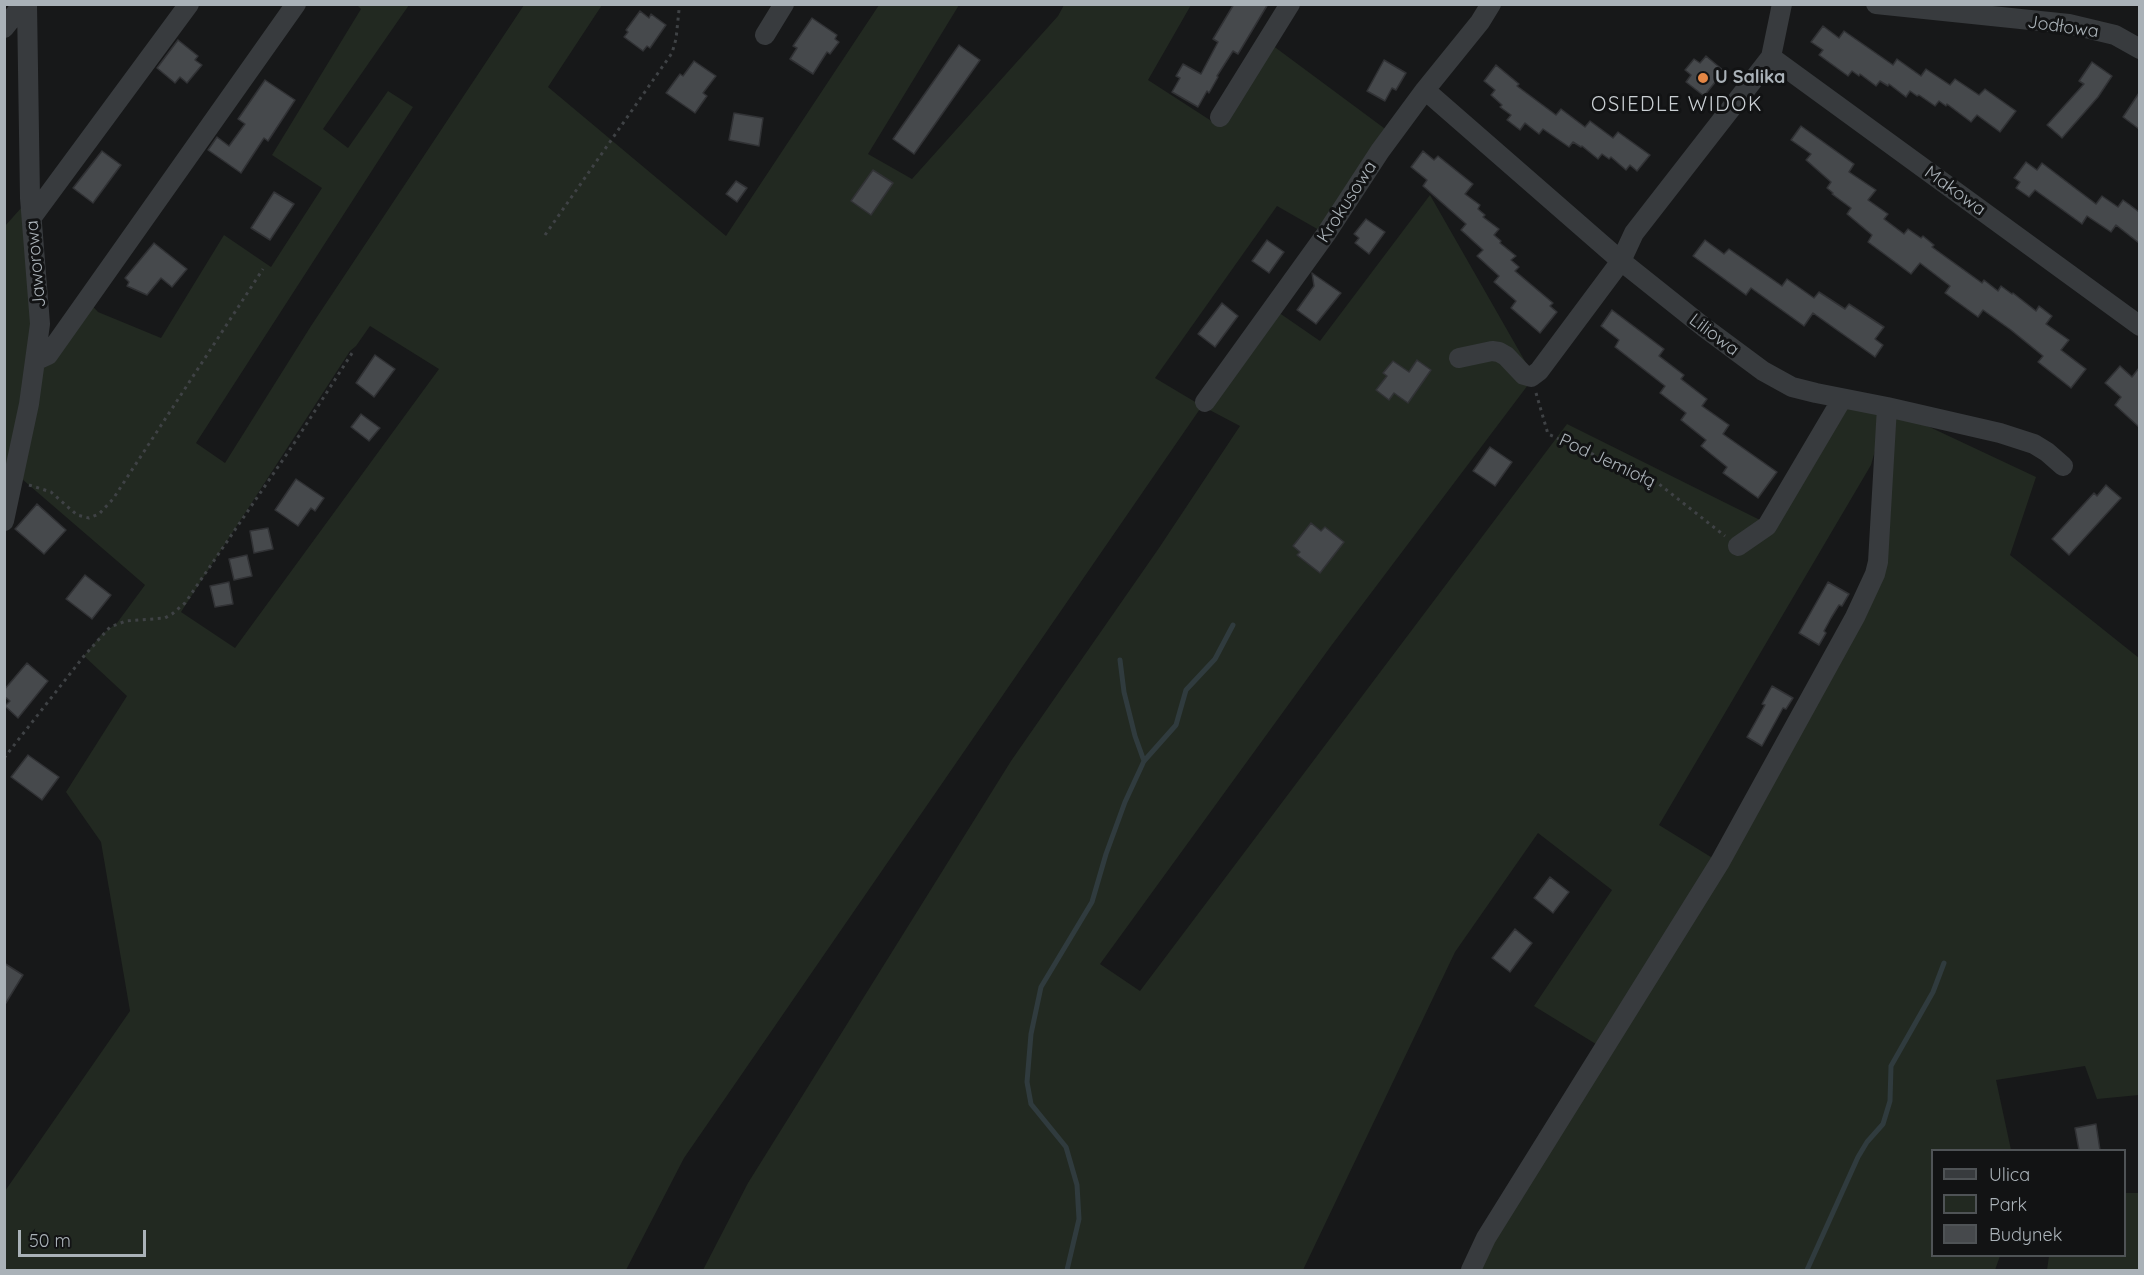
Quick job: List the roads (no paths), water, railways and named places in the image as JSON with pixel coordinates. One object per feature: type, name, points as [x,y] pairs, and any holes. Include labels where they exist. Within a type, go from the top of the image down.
[{"type":"street","points":[[4,28],[25,4]]},
{"type":"street","name":"Jaworowa","points":[[4,521],[29,404],[40,324],[32,217],[25,4]]},
{"type":"street","points":[[32,217],[189,4]]},
{"type":"street","points":[[35,361],[48,355],[296,4]]},
{"type":"street","points":[[765,35],[784,4]]},
{"type":"street","points":[[1220,117],[1290,4]]},
{"type":"street","name":"Krokusowa","points":[[1205,402],[1326,234],[1380,151],[1425,90],[1480,22],[1491,4]]},
{"type":"street","points":[[1459,358],[1492,351],[1499,352],[1524,375],[1531,377],[1539,371],[1621,261],[1634,233],[1771,57],[1782,4]]},
{"type":"street","name":"Jodłowa","points":[[1876,4],[1999,11],[2115,35],[2139,49]]},
{"type":"street","name":"Makowa","points":[[1771,57],[2139,326]]},
{"type":"street","name":"Liliowa","points":[[1425,90],[1621,261],[1763,371],[1792,387],[2000,433],[2034,444],[2063,466]]},
{"type":"street","points":[[1738,546],[1767,526],[1842,399]]},
{"type":"street","points":[[1471,1270],[1486,1238],[1720,862],[1855,617],[1875,574],[1878,562],[1887,407]]},
{"type":"waterway","points":[[1067,1270],[1079,1219],[1077,1185],[1066,1147],[1031,1104],[1027,1082],[1031,1034],[1041,987],[1092,902],[1125,802],[1144,761],[1176,725],[1186,690],[1215,659],[1233,625]]},
{"type":"waterway","points":[[1120,660],[1124,692],[1144,761]]},
{"type":"waterway","points":[[1807,1270],[1858,1157],[1867,1142],[1883,1124],[1890,1101],[1891,1066],[1933,992],[1944,963]]},
{"type":"place","name":"U Salika","points":[[1703,78]]},
{"type":"district","name":"OSIEDLE WIDOK","points":[[1677,105]]}]
